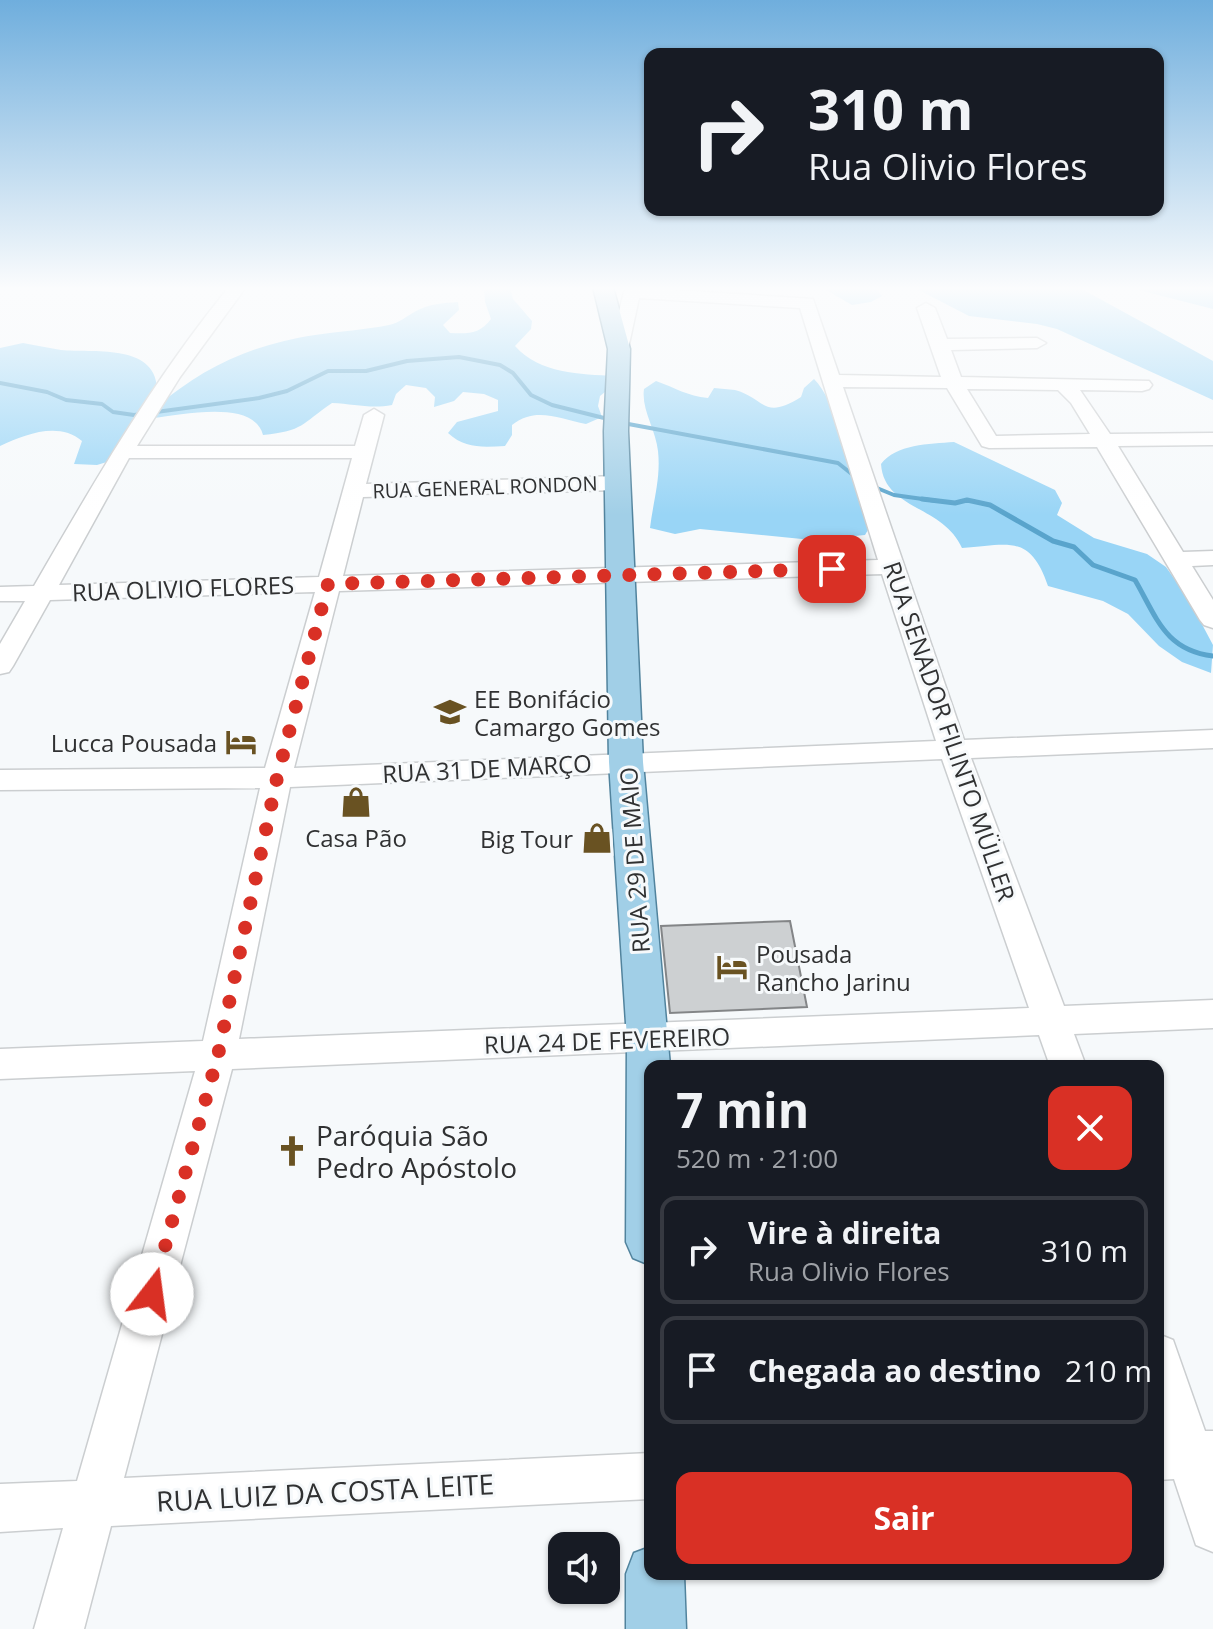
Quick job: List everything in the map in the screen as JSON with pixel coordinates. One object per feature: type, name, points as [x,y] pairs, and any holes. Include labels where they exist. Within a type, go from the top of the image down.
[{"type":"main road","name":"RUA 29 DE MAIO","points":[[618,363],[617,483],[626,762],[648,1060]]},
{"type":"main road","points":[[655,1580],[656,1629]]},
{"type":"street","points":[[0,666],[144,416],[180,363]]},
{"type":"street","name":"RUA SENADOR FILINTO MÜLLER","points":[[826,363],[953,749],[1066,1060]]},
{"type":"street","points":[[946,363],[953,382],[989,442],[1213,439]]},
{"type":"street","points":[[832,381],[1142,385]]},
{"type":"street","points":[[1063,384],[1079,400],[1213,620]]},
{"type":"street","points":[[59,1629],[218,1055],[277,778],[374,415]]},
{"type":"street","name":"RUA GENERAL RONDON","points":[[123,452],[363,452]]},
{"type":"street","name":"RUA GENERAL RONDON","points":[[353,491],[617,483]]},
{"type":"street","points":[[1177,559],[1213,558]]},
{"type":"street","name":"RUA OLIVIO FLORES","points":[[0,594],[893,567]]},
{"type":"street","name":"RUA 31 DE MARÇO","points":[[0,780],[277,778],[1213,739]]},
{"type":"street","name":"RUA 24 DE FEVEREIRO","points":[[0,1064],[1213,1014]]},
{"type":"street","points":[[1164,1376],[1187,1456],[1213,1528]]},
{"type":"street","name":"RUA LUIZ DA COSTA LEITE","points":[[0,1508],[644,1476]]},
{"type":"shaded area","points":[[0,363],[143,363],[154,374],[157,388],[110,461],[97,465],[74,464],[82,441],[63,432],[31,434],[0,446]]},
{"type":"shaded area","points":[[224,363],[538,363],[561,371],[615,376],[610,388],[600,396],[598,406],[602,417],[586,424],[548,416],[530,416],[512,425],[512,435],[505,446],[475,446],[461,442],[448,433],[457,422],[498,411],[498,400],[484,394],[463,392],[454,401],[434,407],[435,397],[426,388],[406,385],[396,394],[392,405],[332,403],[301,425],[263,435],[257,424],[232,413],[154,418],[155,408]]},
{"type":"shaded area","points":[[1132,363],[1213,363],[1213,400]]},
{"type":"shaded area","points":[[814,379],[823,390],[840,425],[855,468],[872,523],[865,535],[812,540],[700,529],[675,534],[650,528],[659,461],[644,389],[656,381],[688,394],[708,398],[714,388],[735,390],[765,406],[779,407],[801,397],[804,388]]},
{"type":"shaded area","points":[[954,442],[1055,490],[1062,503],[1057,515],[1094,538],[1147,554],[1166,567],[1188,598],[1213,645],[1211,673],[1182,662],[1159,646],[1128,614],[1103,601],[1048,586],[1041,569],[1025,550],[1005,545],[962,548],[942,523],[892,490],[881,464],[887,457],[914,446]]},
{"type":"building","name":"Pousada Rancho Jarinu","points":[[790,921],[807,1007],[670,1013],[661,926]]},
{"type":"waterway","points":[[0,383],[47,392],[66,400],[102,404],[113,412],[134,415],[259,398],[287,391],[328,371],[366,371],[399,363]]},
{"type":"waterway","points":[[490,363],[513,373],[531,395],[552,405],[612,420]]},
{"type":"waterway","points":[[623,423],[838,463],[858,479]]},
{"type":"waterway","points":[[872,486],[894,495],[927,500]]},
{"type":"waterway","points":[[922,499],[927,500]]},
{"type":"waterway","points":[[927,500],[955,503],[967,500],[990,505],[1053,541],[1074,547],[1093,565],[1135,580],[1164,630],[1173,639],[1197,653],[1213,656]]},
{"type":"waterway","points":[[927,500],[937,501]]},
{"type":"waterway","points":[[965,501],[970,501]]},
{"type":"place","name":"EE Bonifácio Camargo Gomes","points":[[450,712]]},
{"type":"place","name":"Lucca Pousada","points":[[241,742]]},
{"type":"place","name":"Casa Pão","points":[[356,802]]},
{"type":"place","name":"Big Tour","points":[[597,838]]},
{"type":"place","name":"Pousada Rancho Jarinu","points":[[732,967]]},
{"type":"place","name":"Paróquia São Pedro Apóstolo","points":[[292,1151]]},
{"type":"route","points":[[152,1294],[218,1055],[277,778],[328,584],[832,569]]}]
